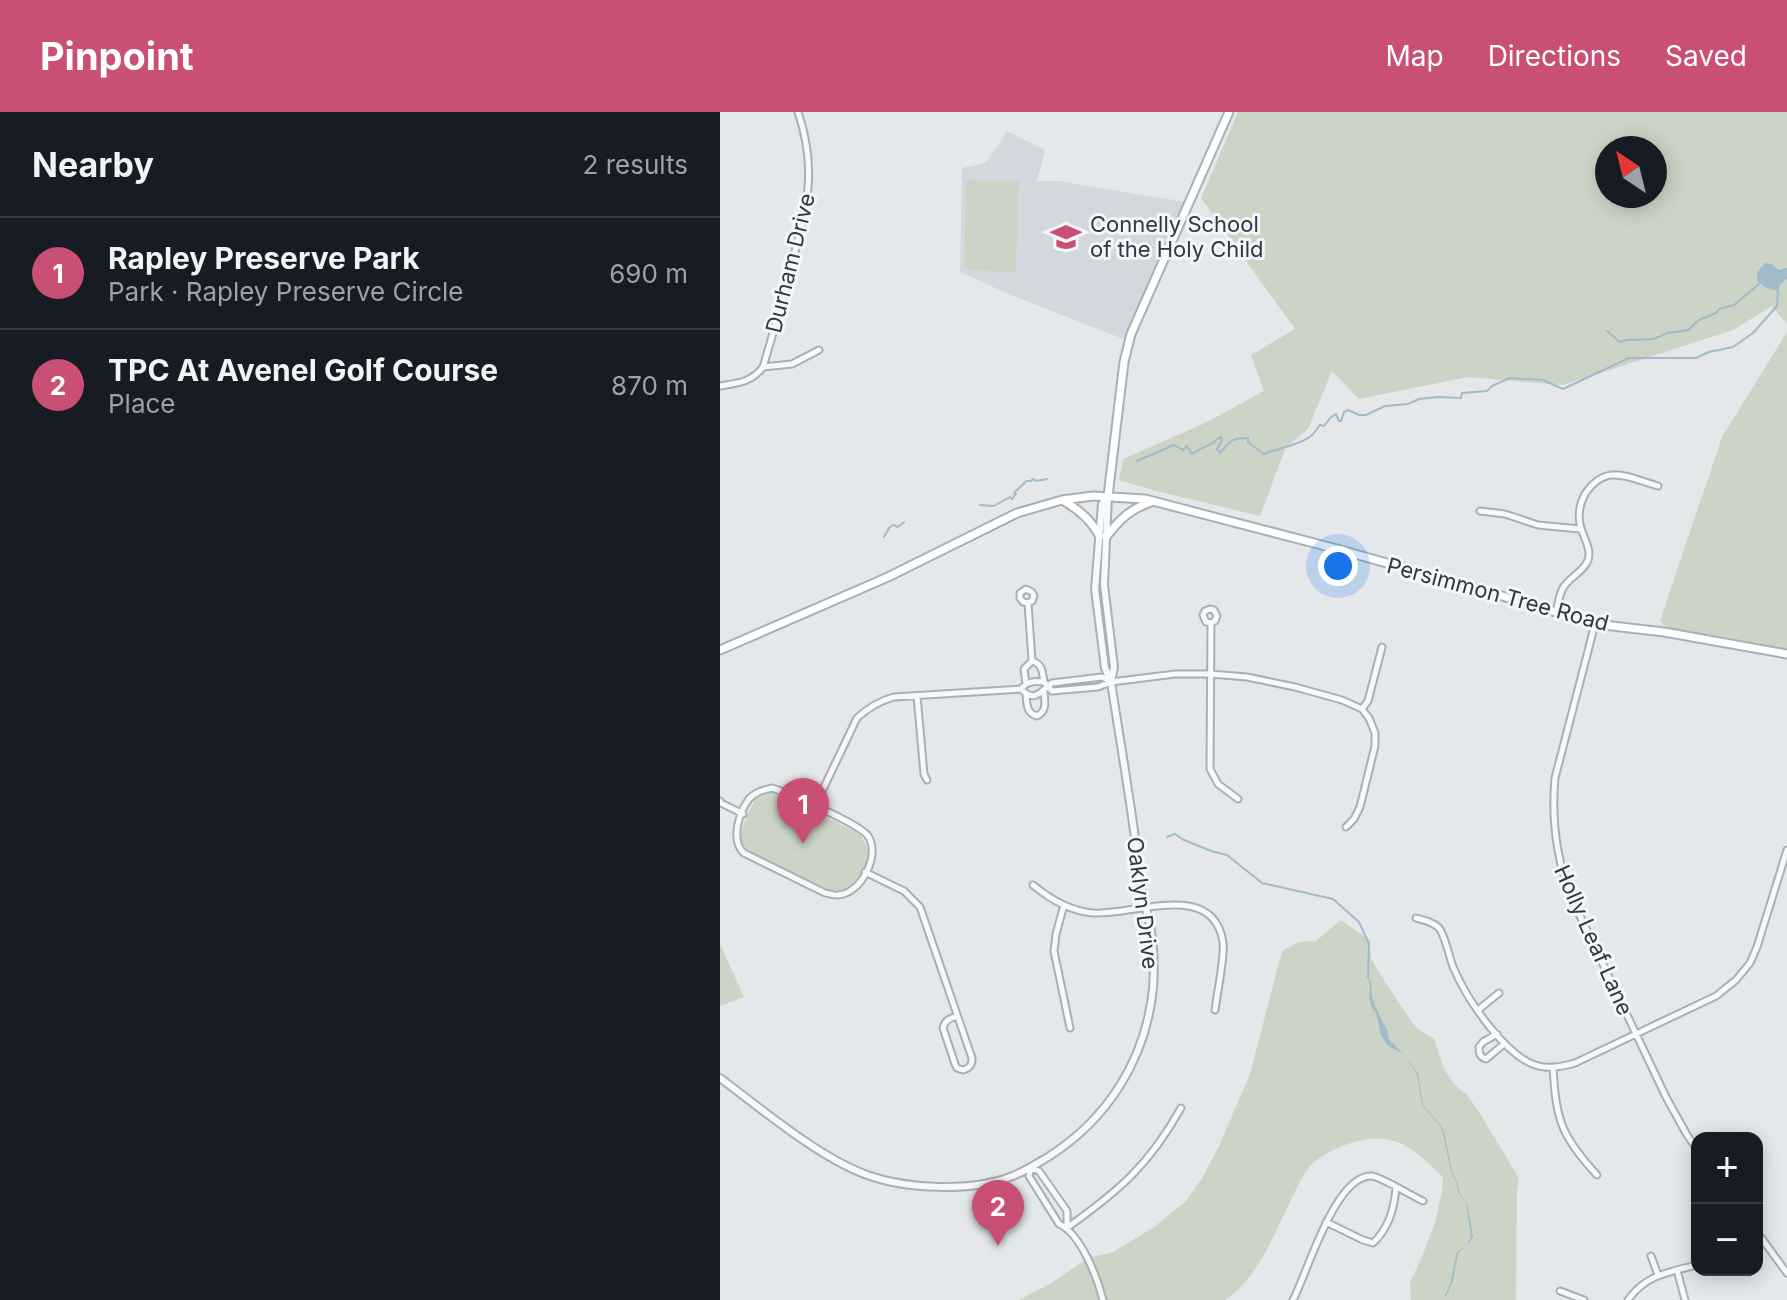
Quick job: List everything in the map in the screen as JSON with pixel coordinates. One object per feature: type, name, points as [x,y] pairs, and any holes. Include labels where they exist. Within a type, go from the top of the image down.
[{"type":"main road","points":[[1108,496],[1124,362],[1131,334],[1229,112]]},
{"type":"main road","name":"Persimmon Tree Road","points":[[720,650],[888,577],[1017,513],[1062,500],[1108,496],[1154,501],[1337,549],[1595,624],[1664,632],[1787,654]]},
{"type":"main road","points":[[1062,500],[1080,510],[1102,536],[1138,506],[1154,501]]},
{"type":"street","name":"Durham Drive","points":[[763,367],[807,204],[807,146],[798,112]]},
{"type":"street","points":[[720,386],[745,382],[757,376],[763,367],[792,364],[819,350]]},
{"type":"street","points":[[1555,613],[1562,589],[1584,567],[1589,557],[1580,529],[1580,502],[1590,487],[1600,478],[1610,475],[1658,486]]},
{"type":"street","name":"Oaklyn Drive","points":[[720,1078],[838,1162],[867,1175],[919,1186],[959,1186],[1009,1178],[1031,1168],[1065,1146],[1095,1120],[1116,1092],[1135,1057],[1148,1021],[1153,986],[1152,940],[1111,682],[1105,668],[1095,589],[1102,536],[1102,504],[1108,496]]},
{"type":"street","points":[[1480,511],[1505,514],[1538,525],[1580,529]]},
{"type":"street","points":[[1028,603],[1032,661],[1024,669],[1024,689],[1028,710],[1031,715],[1037,716],[1045,709],[1045,687],[1041,666],[1032,661]]},
{"type":"street","points":[[1211,623],[1210,769],[1218,784],[1238,799]]},
{"type":"street","name":"Holly Leaf Lane","points":[[1595,624],[1555,778],[1555,845],[1571,897],[1666,1097],[1691,1141]]},
{"type":"street","points":[[1362,709],[1368,701],[1382,647]]},
{"type":"street","points":[[815,806],[857,718],[881,701],[894,697],[1024,689],[1036,696],[1052,683],[1102,677],[1111,682],[1175,674],[1210,674],[1247,677],[1295,687],[1362,709],[1374,727],[1375,746],[1360,807],[1346,827]]},
{"type":"street","points":[[1024,689],[1034,681],[1045,687]]},
{"type":"street","points":[[917,696],[927,780]]},
{"type":"street","points":[[772,788],[815,806],[861,829],[869,837],[872,849],[870,863],[857,885],[837,896],[744,853],[737,845],[736,835],[748,800],[757,792],[772,788]]},
{"type":"street","points":[[720,801],[743,814]]},
{"type":"street","points":[[1416,918],[1438,928],[1443,935],[1448,955],[1470,1001],[1504,1044],[1529,1063],[1553,1067],[1575,1063],[1716,996],[1736,980],[1750,963],[1757,947],[1787,850]]},
{"type":"street","points":[[865,872],[904,891],[920,907],[972,1058],[969,1068],[963,1070],[955,1064],[943,1028],[944,1022],[957,1016]]},
{"type":"street","points":[[1033,885],[1047,897],[1074,910],[1095,913],[1182,904],[1198,908],[1211,917],[1219,929],[1223,944],[1215,1010]]},
{"type":"street","points":[[1064,905],[1054,951],[1070,1028]]},
{"type":"street","points":[[1478,1010],[1499,993]]},
{"type":"street","points":[[1497,1034],[1479,1047],[1479,1053],[1486,1059],[1504,1044]]},
{"type":"street","points":[[1553,1067],[1555,1101],[1561,1128],[1597,1175]]},
{"type":"street","points":[[1067,1227],[1107,1199],[1134,1175],[1168,1132],[1181,1108]]},
{"type":"street","points":[[1067,1227],[1059,1224],[1029,1176],[1031,1168],[1039,1171],[1067,1211],[1067,1227],[1088,1258],[1103,1300]]},
{"type":"street","points":[[1293,1300],[1326,1222],[1344,1194],[1361,1178],[1373,1176],[1423,1201]]},
{"type":"street","points":[[1326,1222],[1373,1243],[1388,1225],[1396,1188]]},
{"type":"street","points":[[1763,1242],[1787,1273]]},
{"type":"street","points":[[1651,1256],[1658,1275]]},
{"type":"street","points":[[1628,1300],[1637,1286],[1658,1275],[1691,1266]]},
{"type":"street","points":[[1677,1270],[1685,1300]]},
{"type":"street","points":[[1560,1291],[1584,1300]]},
{"type":"shaded area","name":"Connelly School of the Holy Child","points":[[1007,131],[1045,150],[1037,181],[1059,181],[1186,202],[1126,340],[960,272],[962,168],[986,163]]},
{"type":"green space","points":[[1238,112],[1787,112],[1787,324],[1772,306],[1733,330],[1563,385],[1468,377],[1359,399],[1332,371],[1308,429],[1286,447],[1260,516],[1119,480],[1123,459],[1205,423],[1264,391],[1251,355],[1295,329],[1201,198]]},
{"type":"green space","points":[[966,180],[1019,181],[1016,273],[964,269]]},
{"type":"green space","points":[[1787,332],[1787,651],[1670,631],[1660,621],[1722,437]]},
{"type":"green space","points":[[772,792],[859,833],[867,852],[863,868],[854,882],[832,891],[749,852],[739,841],[746,817],[756,798]]},
{"type":"green space","points":[[1341,920],[1370,940],[1371,958],[1385,982],[1416,1028],[1434,1039],[1444,1069],[1468,1096],[1519,1178],[1516,1300],[1411,1300],[1410,1282],[1435,1223],[1443,1177],[1405,1146],[1395,1141],[1372,1139],[1339,1148],[1310,1166],[1256,1267],[1237,1291],[1225,1300],[1019,1300],[1088,1258],[1113,1252],[1154,1227],[1186,1201],[1219,1146],[1250,1074],[1282,951],[1299,942],[1316,941]]},
{"type":"green space","points":[[720,944],[744,997],[720,1006]]},
{"type":"water","points":[[1766,263],[1779,270],[1787,268],[1787,279],[1780,284],[1778,291],[1758,281],[1758,273]]},
{"type":"water","points":[[1368,977],[1388,1038],[1403,1054],[1387,1045],[1381,1035],[1369,997]]},
{"type":"water","points":[[1403,1054],[1418,1073],[1423,1105],[1444,1132],[1452,1172],[1466,1202],[1459,1194],[1451,1172],[1443,1133],[1422,1105],[1417,1074]]},
{"type":"water","points":[[1466,1202],[1473,1237],[1466,1245],[1471,1237]]},
{"type":"water","points":[[1465,1247],[1458,1253],[1447,1300],[1445,1296],[1457,1252]]},
{"type":"waterway","points":[[1607,331],[1620,342],[1653,339],[1688,330],[1719,309],[1734,305],[1759,284]]},
{"type":"waterway","points":[[1137,461],[1174,445],[1183,450],[1187,446],[1192,454],[1221,437],[1217,449],[1220,453],[1232,441],[1248,438],[1248,442],[1264,454],[1306,439],[1336,414],[1341,421],[1348,410],[1366,415],[1385,406],[1408,404],[1419,399],[1461,398],[1462,393],[1487,391],[1510,378],[1543,380],[1563,389],[1629,358],[1696,358],[1733,347],[1753,333],[1777,306],[1778,291]]},
{"type":"waterway","points":[[980,505],[994,506],[1010,497],[1012,499],[1026,481],[1047,479]]},
{"type":"waterway","points":[[884,537],[889,528],[893,525],[898,527],[904,522]]},
{"type":"waterway","points":[[1167,837],[1175,834],[1227,855],[1262,883],[1333,899],[1359,922],[1369,944],[1368,977]]},
{"type":"place","name":"Connelly School of the Holy Child","points":[[1066,237]]},
{"type":"place","name":"Rapley Preserve Park","points":[[803,844]]},
{"type":"place","name":"TPC At Avenel Golf Course","points":[[998,1246]]}]
